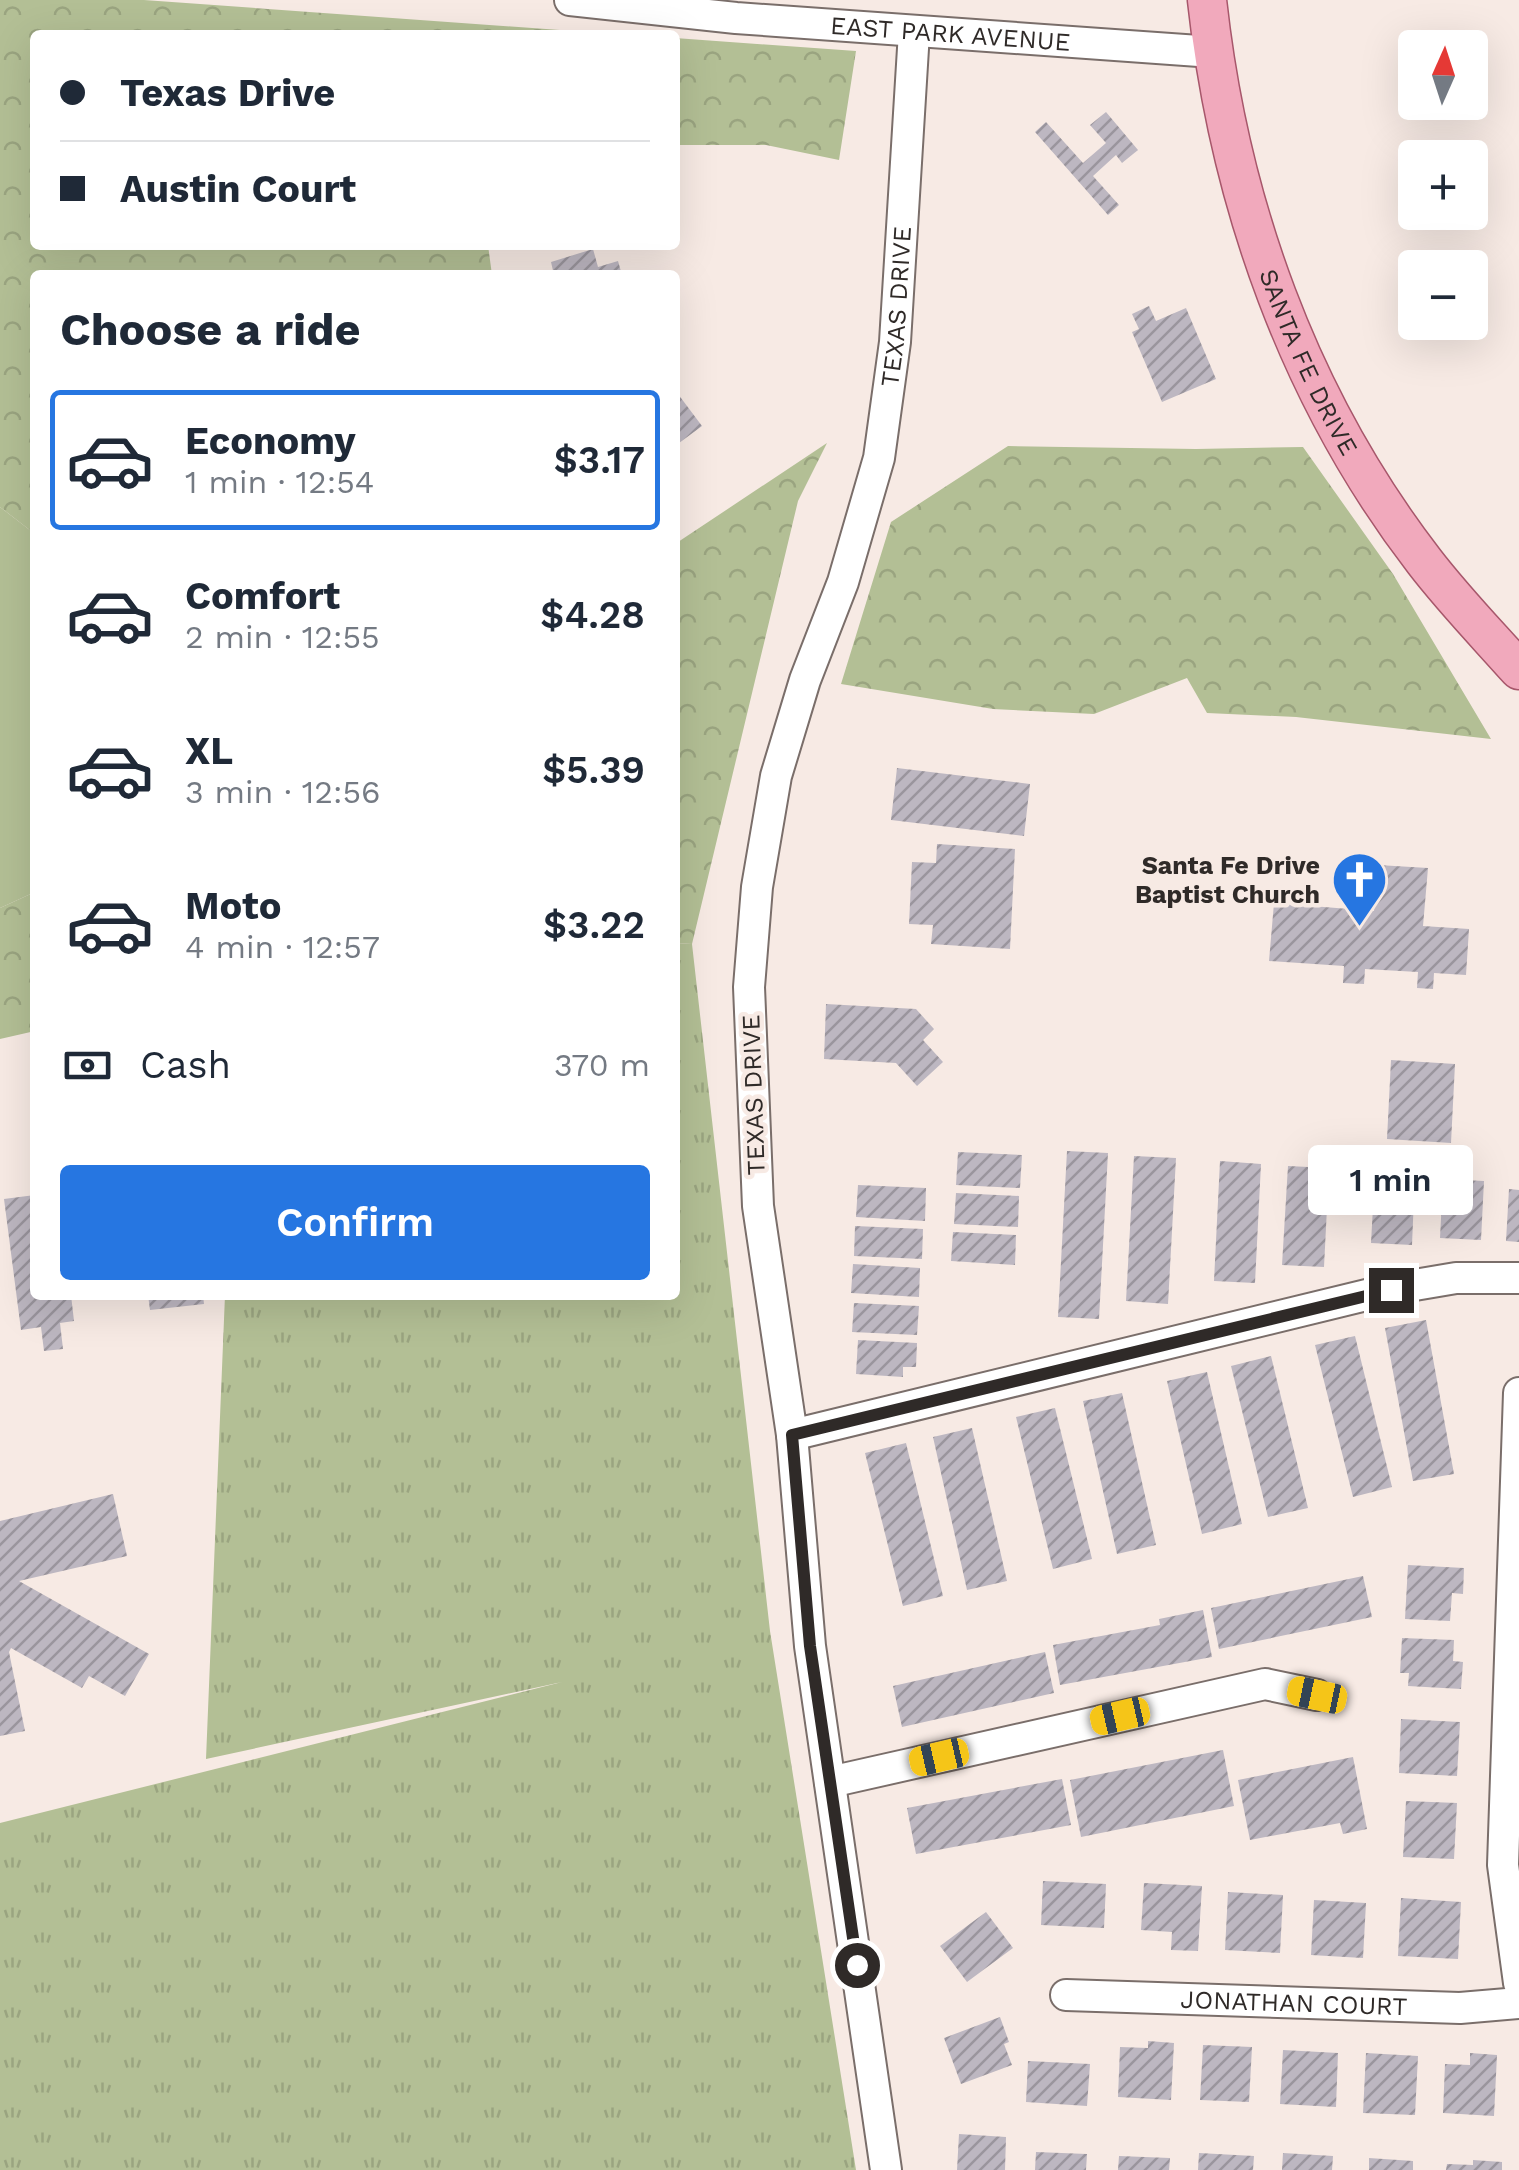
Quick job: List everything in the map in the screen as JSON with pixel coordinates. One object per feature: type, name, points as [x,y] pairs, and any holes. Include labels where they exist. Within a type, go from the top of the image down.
[{"type":"main road","name":"SANTA FE DRIVE","points":[[1207,0],[1228,138],[1254,234],[1306,366],[1368,478],[1423,560],[1519,670]]},
{"type":"street","name":"EAST PARK AVENUE","points":[[570,0],[737,9],[914,32],[1212,52]]},
{"type":"street","name":"TEXAS DRIVE","points":[[886,2170],[810,1646],[792,1435],[758,1206],[749,987],[756,886],[776,776],[805,680],[843,582],[879,458],[895,342],[914,32]]},
{"type":"street","points":[[792,1435],[1391,1290],[1456,1278],[1519,1278]]},
{"type":"street","points":[[1519,1393],[1504,1864],[1519,1984]]},
{"type":"street","points":[[830,1782],[1265,1684],[1317,1695]]},
{"type":"street","name":"JONATHAN COURT","points":[[1066,1994],[1460,2008],[1519,2002]]},
{"type":"green space","points":[[0,0],[144,0],[560,30],[30,30],[30,250],[489,250],[491,270],[30,270],[30,530],[0,507]]},
{"type":"green space","points":[[680,38],[856,51],[839,160],[766,145],[680,145]]},
{"type":"green space","points":[[827,443],[798,501],[692,944],[680,943],[680,541]]},
{"type":"green space","points":[[1008,446],[1303,447],[1393,574],[1491,739],[1296,717],[1207,713],[1187,678],[1094,714],[993,709],[841,684],[891,522]]},
{"type":"green space","points":[[0,507],[30,530],[30,894],[0,908]]},
{"type":"green space","points":[[30,894],[30,1032],[0,1039],[0,908]]},
{"type":"green space","points":[[680,943],[692,944],[770,1631],[856,2170],[0,2170],[0,1823],[562,1682],[206,1759],[225,1300],[680,1300]]},
{"type":"building","points":[[1106,112],[1138,150],[1122,163],[1116,155],[1093,176],[1119,205],[1108,215],[1035,132],[1046,122],[1083,163],[1106,143],[1090,125]]},
{"type":"building","points":[[593,250],[598,267],[618,261],[621,270],[553,270],[551,262]]},
{"type":"building","points":[[1149,306],[1156,321],[1186,308],[1216,379],[1162,402],[1132,332],[1139,329],[1132,314]]},
{"type":"building","points":[[680,397],[702,426],[680,442]]},
{"type":"building","points":[[897,768],[1030,784],[1024,836],[891,820]]},
{"type":"building","points":[[937,844],[1015,849],[1010,949],[931,944],[933,925],[909,924],[912,862],[936,863]]},
{"type":"building","name":"Santa Fe Drive Baptist Church","points":[[1378,865],[1428,868],[1423,926],[1469,929],[1466,975],[1434,973],[1433,989],[1417,988],[1418,972],[1365,969],[1364,984],[1343,983],[1344,966],[1269,961],[1274,903],[1374,911]]},
{"type":"building","points":[[826,1004],[916,1009],[934,1029],[923,1040],[943,1062],[917,1086],[896,1063],[824,1059]]},
{"type":"building","points":[[1391,1060],[1455,1064],[1451,1143],[1387,1139]]},
{"type":"building","points":[[1067,1151],[1108,1153],[1099,1319],[1058,1317]]},
{"type":"building","points":[[958,1152],[1022,1155],[1020,1188],[956,1185]]},
{"type":"building","points":[[1134,1156],[1176,1158],[1168,1304],[1126,1301]]},
{"type":"building","points":[[1220,1161],[1261,1164],[1255,1283],[1214,1281]]},
{"type":"building","points":[[1288,1166],[1329,1168],[1324,1267],[1282,1265]]},
{"type":"building","points":[[1375,1171],[1415,1173],[1412,1245],[1371,1243]]},
{"type":"building","points":[[1443,1179],[1484,1181],[1481,1240],[1440,1238]]},
{"type":"building","points":[[858,1185],[926,1188],[925,1221],[856,1217]]},
{"type":"building","points":[[1509,1189],[1519,1190],[1519,1242],[1506,1241]]},
{"type":"building","points":[[956,1193],[1019,1196],[1018,1227],[954,1224]]},
{"type":"building","points":[[30,1196],[30,1300],[72,1300],[74,1321],[60,1323],[63,1349],[44,1351],[41,1327],[21,1330],[4,1199]]},
{"type":"building","points":[[855,1226],[923,1229],[922,1259],[854,1256]]},
{"type":"building","points":[[953,1232],[1016,1235],[1015,1265],[951,1261]]},
{"type":"building","points":[[853,1264],[920,1268],[919,1297],[851,1293]]},
{"type":"building","points":[[149,1300],[204,1300],[204,1304],[150,1310]]},
{"type":"building","points":[[854,1303],[919,1306],[917,1335],[852,1332]]},
{"type":"building","points":[[1426,1320],[1454,1474],[1413,1481],[1385,1328]]},
{"type":"building","points":[[1355,1336],[1392,1487],[1353,1497],[1315,1345]]},
{"type":"building","points":[[858,1340],[917,1343],[916,1367],[903,1367],[903,1377],[856,1374]]},
{"type":"building","points":[[1271,1356],[1308,1508],[1268,1517],[1231,1366]]},
{"type":"building","points":[[1207,1372],[1242,1524],[1202,1534],[1167,1381]]},
{"type":"building","points":[[1122,1393],[1156,1545],[1117,1554],[1083,1401]]},
{"type":"building","points":[[1055,1408],[1092,1559],[1053,1569],[1016,1417]]},
{"type":"building","points":[[972,1428],[1007,1581],[967,1590],[933,1437]]},
{"type":"building","points":[[906,1443],[943,1596],[903,1606],[865,1453]]},
{"type":"building","points":[[113,1494],[127,1556],[19,1581],[149,1654],[125,1696],[89,1676],[82,1688],[11,1648],[25,1731],[0,1736],[0,1521]]},
{"type":"building","points":[[1408,1565],[1464,1568],[1463,1594],[1452,1593],[1450,1621],[1405,1619]]},
{"type":"building","points":[[1363,1576],[1372,1617],[1219,1649],[1211,1608]]},
{"type":"building","points":[[1203,1610],[1212,1657],[1060,1685],[1053,1645],[1160,1625],[1159,1619]]},
{"type":"building","points":[[1402,1638],[1454,1640],[1453,1661],[1463,1662],[1461,1689],[1408,1686],[1409,1673],[1400,1673]]},
{"type":"building","points":[[1045,1652],[1054,1693],[902,1727],[893,1686]]},
{"type":"building","points":[[1401,1719],[1460,1722],[1457,1776],[1399,1773]]},
{"type":"building","points":[[1223,1750],[1234,1806],[1081,1837],[1070,1780]]},
{"type":"building","points":[[1353,1757],[1367,1829],[1343,1834],[1340,1823],[1250,1840],[1238,1780]]},
{"type":"building","points":[[1062,1779],[1071,1825],[916,1854],[907,1808]]},
{"type":"building","points":[[1406,1801],[1457,1803],[1454,1859],[1403,1857]]},
{"type":"building","points":[[1043,1881],[1106,1884],[1104,1928],[1041,1925]]},
{"type":"building","points":[[1144,1883],[1202,1886],[1198,1951],[1171,1950],[1172,1932],[1141,1930]]},
{"type":"building","points":[[1228,1892],[1283,1895],[1280,1953],[1225,1950]]},
{"type":"building","points":[[1401,1898],[1461,1902],[1458,1959],[1398,1956]]},
{"type":"building","points":[[1314,1900],[1366,1903],[1363,1958],[1311,1955]]},
{"type":"building","points":[[986,1912],[1013,1948],[967,1982],[940,1946]]},
{"type":"building","points":[[1000,2017],[1012,2065],[961,2084],[944,2038]]},
{"type":"building","points":[[1148,2041],[1174,2043],[1171,2100],[1118,2097],[1120,2047],[1148,2048]]},
{"type":"building","points":[[1203,2045],[1252,2047],[1249,2102],[1200,2100]]},
{"type":"building","points":[[1283,2050],[1338,2053],[1336,2107],[1280,2104]]},
{"type":"building","points":[[1366,2053],[1418,2056],[1415,2115],[1363,2113]]},
{"type":"building","points":[[1470,2053],[1497,2055],[1494,2116],[1443,2113],[1445,2064],[1470,2065]]},
{"type":"building","points":[[1028,2061],[1090,2064],[1087,2106],[1026,2102]]},
{"type":"building","points":[[959,2134],[1006,2137],[1005,2170],[957,2170]]},
{"type":"building","points":[[1036,2152],[1087,2154],[1086,2170],[1035,2170]]},
{"type":"building","points":[[1199,2153],[1254,2156],[1253,2170],[1198,2170]]},
{"type":"building","points":[[1283,2153],[1333,2156],[1332,2170],[1282,2170]]},
{"type":"building","points":[[1119,2156],[1170,2158],[1169,2170],[1118,2170]]},
{"type":"building","points":[[1369,2158],[1413,2161],[1413,2170],[1369,2170]]},
{"type":"building","points":[[1473,2160],[1502,2162],[1502,2170],[1446,2170],[1447,2164],[1473,2165]]},
{"type":"place","name":"Santa Fe Drive Baptist Church","points":[[1359,928]]},
{"type":"route","points":[[857,1965],[810,1646],[792,1435],[1391,1290]]}]
